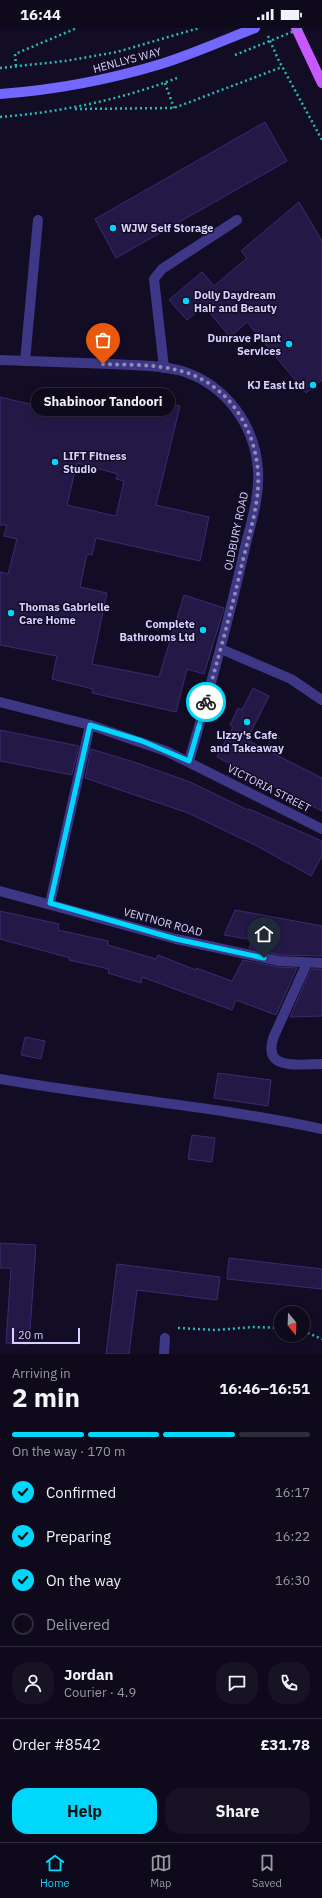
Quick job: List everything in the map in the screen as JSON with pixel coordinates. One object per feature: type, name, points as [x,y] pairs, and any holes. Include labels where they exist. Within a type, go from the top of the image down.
[{"type":"main road","points":[[296,28],[322,82]]},
{"type":"street","name":"HENLLYS WAY","points":[[0,94],[27,92],[98,81],[162,63],[255,28]]},
{"type":"street","points":[[25,361],[38,220]]},
{"type":"street","points":[[164,368],[154,279],[162,269],[237,220]]},
{"type":"street","name":"OLDBURY ROAD","points":[[0,360],[164,368],[181,371],[198,378],[222,394],[240,415],[249,432],[255,452],[258,476],[255,509],[220,649],[189,761]]},
{"type":"street","points":[[220,649],[283,675],[322,700]]},
{"type":"street","name":"VICTORIA STREET","points":[[0,702],[90,725],[142,741],[189,761],[322,829]]},
{"type":"street","points":[[50,903],[90,725]]},
{"type":"street","name":"VENTNOR ROAD","points":[[0,890],[176,939],[279,961],[322,963]]},
{"type":"street","points":[[307,963],[274,1036],[271,1048],[275,1058],[283,1064],[322,1064]]},
{"type":"street","points":[[0,1079],[65,1091],[194,1107],[322,1129]]},
{"type":"street","points":[[164,1354],[166,1338]]},
{"type":"path","points":[[16,66],[15,54],[77,28]]},
{"type":"path","points":[[0,68],[65,61],[117,52],[199,28]]},
{"type":"path","points":[[235,55],[302,28]]},
{"type":"path","points":[[267,34],[282,67],[322,140]]},
{"type":"path","points":[[66,109],[174,108],[282,67]]},
{"type":"path","points":[[165,83],[174,108]]},
{"type":"path","points":[[166,1338],[166,1326],[216,1330],[254,1327],[274,1328]]},
{"type":"path","points":[[310,1334],[322,1339]]},
{"type":"building","points":[[265,122],[287,161],[116,258],[95,219]]},
{"type":"building","points":[[299,202],[322,241],[322,380],[306,393],[247,322],[230,337],[204,306],[187,320],[169,300],[202,272],[214,286],[247,258],[241,251]]},
{"type":"building","points":[[49,395],[132,416],[137,396],[180,406],[156,505],[209,517],[200,561],[96,538],[92,555],[87,554],[80,587],[107,593],[92,664],[159,677],[184,595],[224,608],[204,674],[187,669],[176,712],[92,693],[93,689],[52,679],[57,656],[0,645],[0,572],[8,574],[17,539],[4,536],[7,525],[0,525],[0,397],[46,408]],"holes":[[[77,463],[118,474],[116,479],[124,481],[116,516],[67,505]]]},
{"type":"building","points":[[253,688],[269,696],[247,740],[322,778],[322,811],[217,757],[233,727],[230,725],[238,708],[242,710]]},
{"type":"building","points":[[0,730],[79,746],[72,775],[0,761]]},
{"type":"building","points":[[91,749],[134,762],[190,782],[248,810],[249,809],[322,841],[322,856],[311,876],[257,846],[188,813],[85,778]]},
{"type":"building","points":[[235,910],[322,926],[322,956],[280,955],[249,948],[253,940],[224,935]]},
{"type":"building","points":[[0,911],[59,924],[58,930],[108,941],[108,945],[156,959],[158,955],[196,970],[196,968],[232,981],[243,960],[278,967],[297,968],[276,1015],[236,1000],[232,1010],[142,977],[141,983],[108,973],[109,969],[69,960],[70,958],[0,939]]},
{"type":"building","points":[[311,969],[322,969],[322,1016],[290,1017]]},
{"type":"building","points":[[25,1037],[45,1041],[41,1059],[21,1055]]},
{"type":"building","points":[[218,1073],[271,1080],[268,1106],[214,1098]]},
{"type":"building","points":[[192,1135],[215,1138],[212,1162],[188,1159]]},
{"type":"building","points":[[0,1243],[36,1245],[29,1344],[6,1343],[11,1268],[0,1268]]},
{"type":"building","points":[[229,1258],[322,1269],[322,1289],[227,1279]]},
{"type":"building","points":[[117,1264],[220,1277],[217,1300],[137,1290],[129,1354],[106,1354]]},
{"type":"way so far","points":[[103,364],[164,368],[181,371],[198,378],[222,394],[232,404],[249,432],[255,452],[258,470],[258,488],[255,509],[246,542],[239,577],[206,702]]},
{"type":"place","name":"WJW Self Storage","points":[[113,228]]},
{"type":"place","name":"Dolly Daydream Hair and Beauty","points":[[186,301]]},
{"type":"place","name":"Dunrave Plant Services","points":[[289,344]]},
{"type":"place","name":"Shabinoor Tandoori","points":[[103,364]]},
{"type":"place","name":"KJ East Ltd","points":[[313,385]]},
{"type":"place","name":"LIFT Fitness Studio","points":[[55,462]]},
{"type":"place","name":"Thomas Gabrielle Care Home","points":[[11,613]]},
{"type":"place","name":"Complete Bathrooms Ltd","points":[[203,630]]},
{"type":"place","name":"Lizzy's Cafe and Takeaway","points":[[247,722]]},
{"type":"route","points":[[206,702],[189,761],[142,741],[90,725],[50,903],[176,939],[264,958]]}]
